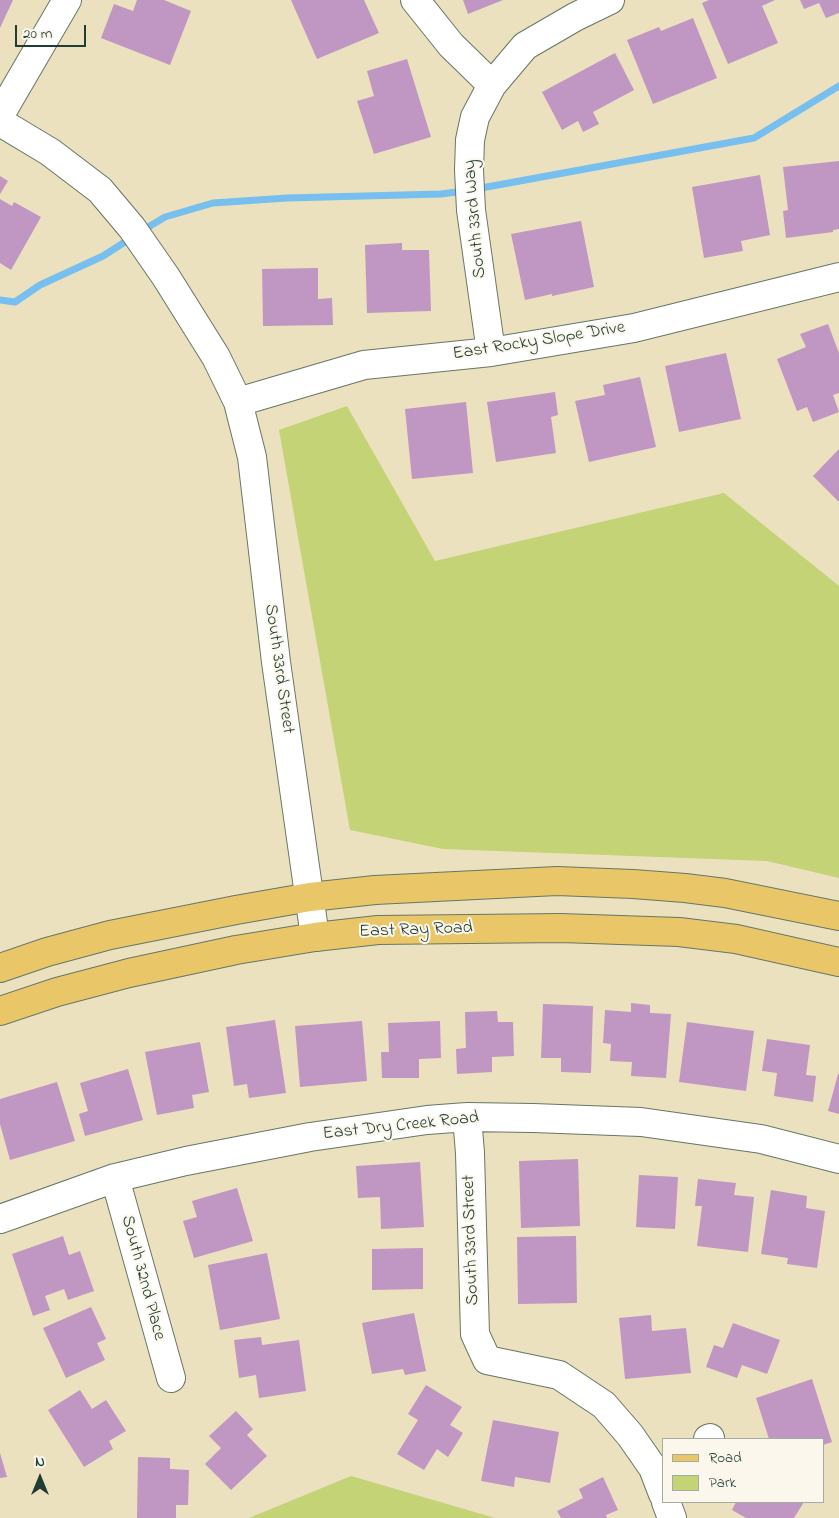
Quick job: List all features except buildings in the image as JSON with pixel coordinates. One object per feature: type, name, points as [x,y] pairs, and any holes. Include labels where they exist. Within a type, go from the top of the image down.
[{"type":"main road","points":[[0,968],[47,952],[110,935],[236,910],[375,890],[557,881],[685,888],[725,893],[839,916]]},
{"type":"main road","name":"East Ray Road","points":[[0,1011],[57,992],[129,973],[236,950],[315,937],[378,930],[541,928],[644,930],[736,939],[839,962]]},
{"type":"street","points":[[0,115],[67,0]]},
{"type":"street","points":[[415,0],[451,45],[492,85]]},
{"type":"street","name":"South 33rd Way","points":[[491,352],[471,210],[470,140],[475,117],[492,85],[525,46],[575,17],[610,0]]},
{"type":"street","name":"South 33rd Street","points":[[0,122],[50,152],[100,190],[132,228],[166,277],[216,357],[238,402],[252,457],[276,662],[315,937]]},
{"type":"street","name":"East Rocky Slope Drive","points":[[238,402],[364,365],[491,352],[634,328],[839,277]]},
{"type":"street","name":"South 33rd Street","points":[[467,1117],[475,1334],[487,1360],[559,1375],[604,1405],[658,1465]]},
{"type":"street","name":"East Dry Creek Road","points":[[0,1219],[115,1178],[186,1161],[310,1136],[427,1120],[467,1117],[641,1122],[760,1138],[839,1159]]},
{"type":"street","name":"South 32nd Place","points":[[115,1178],[171,1378]]},
{"type":"street","points":[[658,1465],[662,1488]]},
{"type":"street","points":[[666,1503],[672,1518]]},
{"type":"green space","points":[[347,406],[435,561],[724,493],[839,586],[839,878],[767,861],[443,849],[350,830],[279,430]]},
{"type":"green space","points":[[351,1476],[495,1518],[249,1518]]},
{"type":"waterway","points":[[476,189],[754,138],[839,86]]},
{"type":"waterway","points":[[140,232],[165,217],[213,203],[287,198],[441,194],[465,191]]},
{"type":"waterway","points":[[0,300],[15,302],[40,285],[103,256],[131,238]]}]
